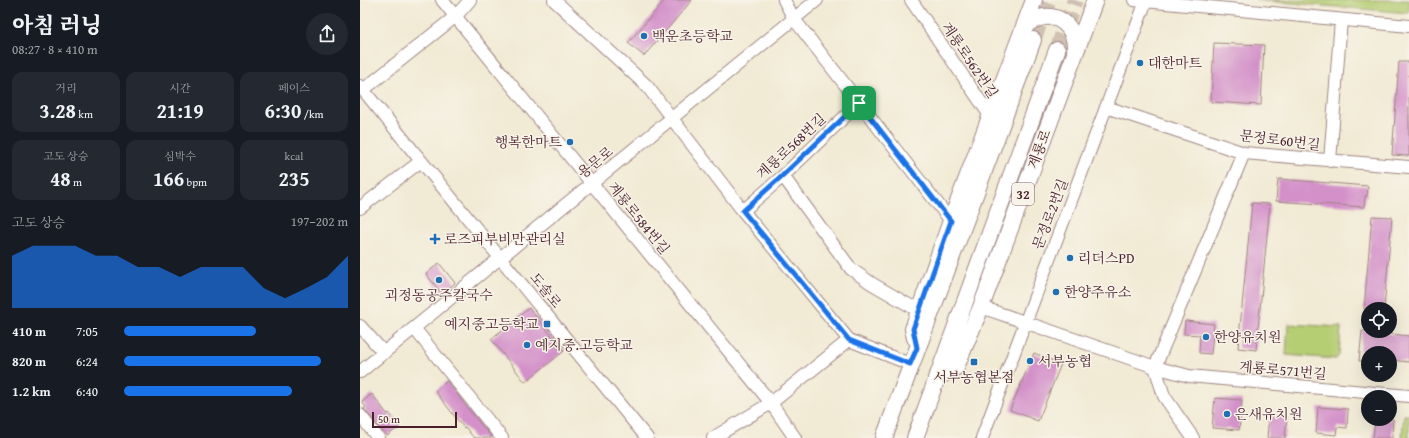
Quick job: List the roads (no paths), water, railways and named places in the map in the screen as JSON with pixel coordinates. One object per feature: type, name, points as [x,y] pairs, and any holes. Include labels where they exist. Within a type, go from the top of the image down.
[{"type":"main road","points":[[884,438],[1027,38],[1034,0]]},
{"type":"main road","name":"계룡로","points":[[936,378],[956,367],[1095,0]]},
{"type":"main road","points":[[917,348],[913,329],[990,117],[1027,38],[1024,28],[1031,21],[1040,18],[1049,17],[1058,19],[1066,24],[1072,31],[1075,40],[1074,58]]},
{"type":"main road","name":"계룡로","points":[[914,438],[1057,50]]},
{"type":"street","name":"계룡로584번길","points":[[442,0],[771,403],[794,438]]},
{"type":"street","points":[[361,88],[456,16],[470,0]]},
{"type":"street","points":[[554,0],[647,86],[743,211],[849,340],[910,364]]},
{"type":"street","points":[[784,0],[794,19],[951,221]]},
{"type":"street","name":"용문로","points":[[360,372],[501,259],[817,0]]},
{"type":"street","name":"계룡로562번길","points":[[911,0],[990,117]]},
{"type":"street","points":[[1134,0],[1201,4],[1409,26]]},
{"type":"street","name":"문정로2번길","points":[[982,438],[1146,1]]},
{"type":"street","points":[[1330,161],[1341,20]]},
{"type":"street","name":"도솔로","points":[[361,88],[644,437]]},
{"type":"street","name":"계룡로568번길","points":[[743,211],[859,103]]},
{"type":"street","name":"문정로60번길","points":[[1106,107],[1244,153],[1409,168]]},
{"type":"street","points":[[1194,438],[1164,396],[1155,367],[1244,153]]},
{"type":"street","points":[[360,208],[421,161]]},
{"type":"street","points":[[782,176],[851,269],[871,284],[919,312]]},
{"type":"street","name":"계룡로571번길","points":[[980,307],[1155,367],[1189,376],[1409,396]]},
{"type":"street","points":[[360,326],[384,353]]},
{"type":"street","points":[[414,328],[502,438]]},
{"type":"street","points":[[713,438],[771,403],[849,340]]},
{"type":"street","points":[[360,415],[378,438]]},
{"type":"tunnel","points":[[1033,40],[1049,0]]},
{"type":"tunnel","points":[[1057,50],[1075,0]]},
{"type":"place","name":"백운초등학교","points":[[644,36]]},
{"type":"place","name":"대한마트","points":[[1140,63]]},
{"type":"place","name":"행복한마트","points":[[570,142]]},
{"type":"place","name":"로즈피부비만관리실","points":[[435,239]]},
{"type":"place","name":"리더스PD","points":[[1070,258]]},
{"type":"place","name":"괴정동공주칼국수","points":[[439,280]]},
{"type":"place","name":"한양주유소","points":[[1056,292]]},
{"type":"place","name":"예지중고등학교","points":[[547,324]]},
{"type":"place","name":"한양유치원","points":[[1206,337]]},
{"type":"place","name":"예지중.고등학교","points":[[527,345]]},
{"type":"place","name":"서부농협","points":[[1030,361]]},
{"type":"place","name":"서부농협본점","points":[[974,362]]},
{"type":"place","name":"은새유치원","points":[[1227,414]]}]
